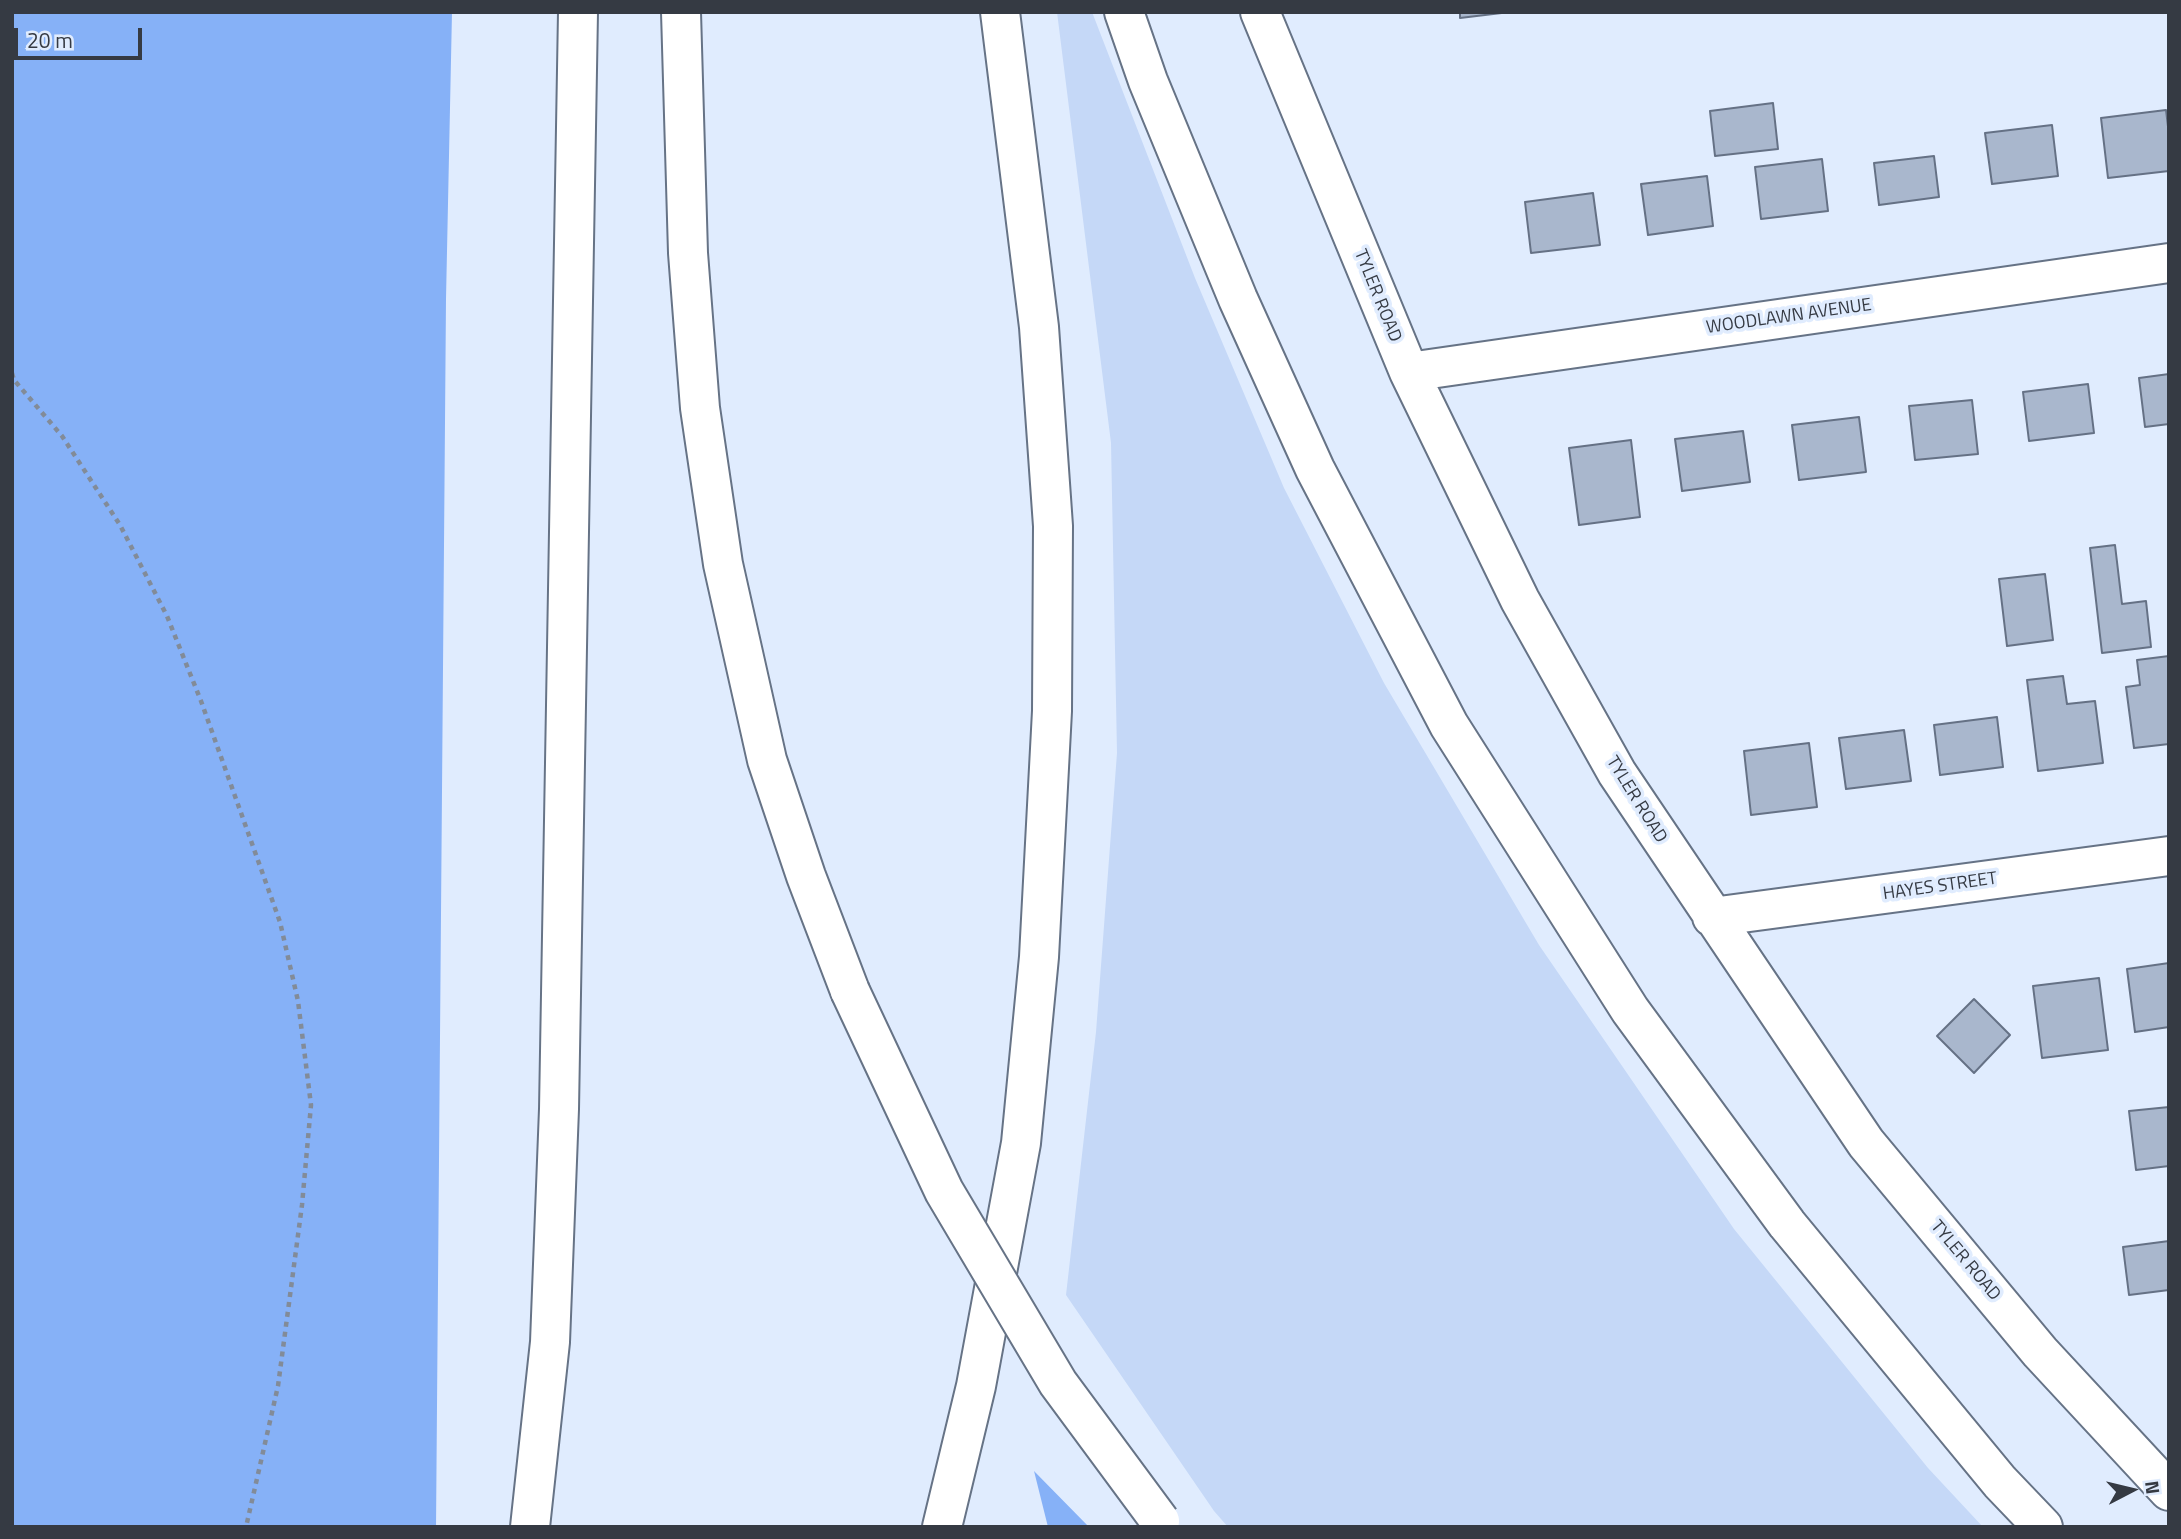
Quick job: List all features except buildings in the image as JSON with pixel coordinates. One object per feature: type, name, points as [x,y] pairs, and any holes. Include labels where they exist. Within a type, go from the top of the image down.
[{"type":"main road","points":[[530,1527],[550,1342],[559,1109],[578,12]]},
{"type":"main road","points":[[681,12],[688,253],[700,408],[723,564],[767,760],[806,876],[850,991],[944,1191],[1058,1383],[1162,1524]]},
{"type":"main road","points":[[943,1527],[976,1387],[1021,1143],[1039,957],[1052,711],[1053,526],[1039,327],[1000,12]]},
{"type":"main road","points":[[1124,12],[1164,119],[1238,299],[1315,469],[1449,725],[1630,1010],[1787,1224],[2000,1482],[2043,1527]]},
{"type":"main road","name":"TYLER ROAD","points":[[1260,12],[1409,372],[1527,612],[1617,772],[1866,1143],[2040,1352],[2169,1491]]},
{"type":"main road","name":"WOODLAWN AVENUE","points":[[1409,372],[2169,263]]},
{"type":"main road","name":"HAYES STREET","points":[[1712,917],[2169,856]]},
{"type":"path","points":[[12,373],[14,380],[62,436],[120,526],[167,616],[201,701],[280,922],[298,1002],[311,1105],[302,1205],[278,1386],[246,1527]]},
{"type":"shaded area","points":[[12,12],[452,12],[446,299],[436,1527],[12,1527]]},
{"type":"shaded area","points":[[1057,12],[1092,12],[1195,278],[1284,488],[1384,683],[1539,945],[1734,1229],[1928,1468],[1983,1527],[1228,1527],[1214,1511],[1066,1295],[1096,1032],[1117,753],[1111,443]]},
{"type":"shaded area","points":[[1034,1471],[1089,1527],[1048,1527]]}]
